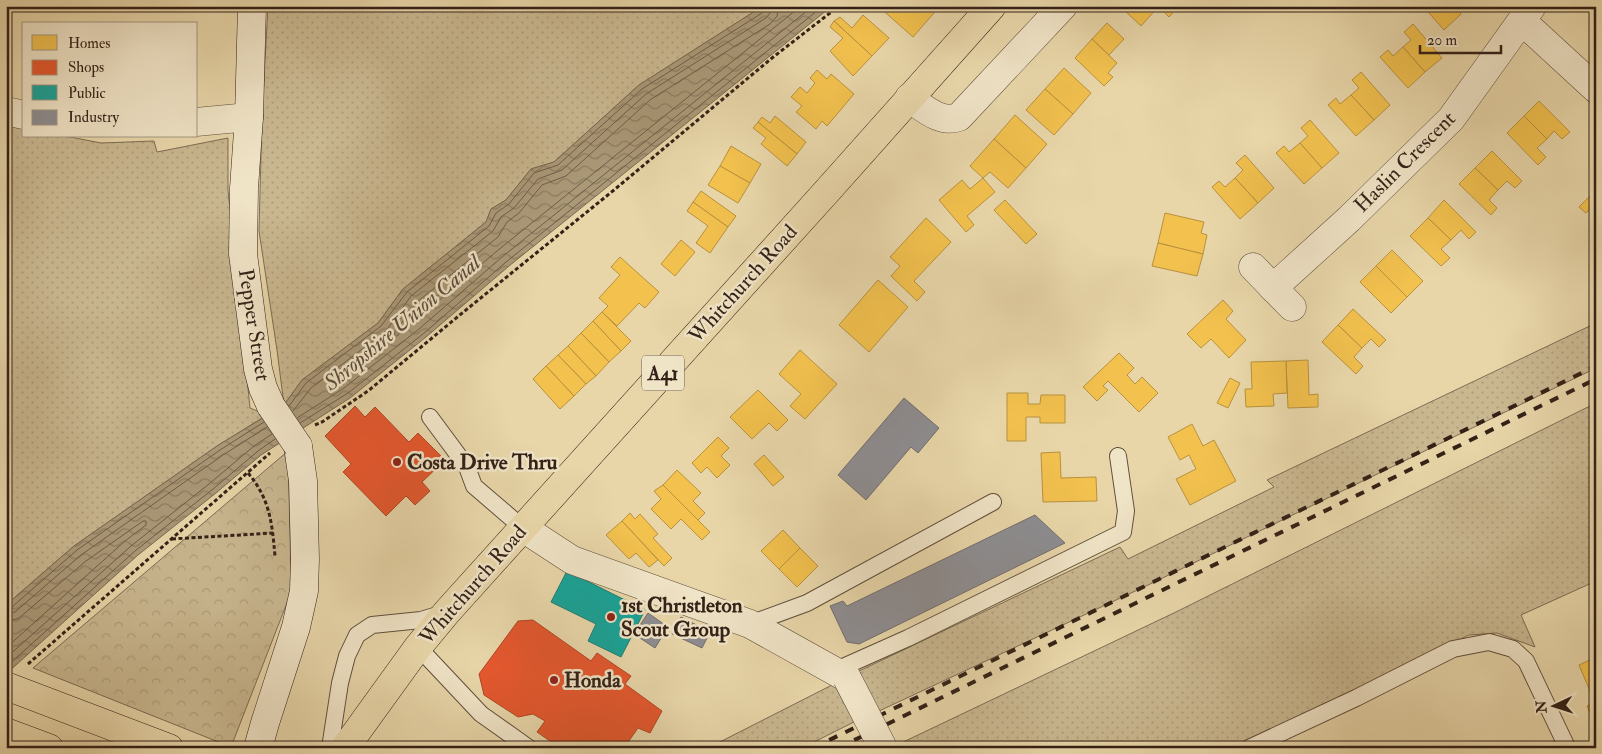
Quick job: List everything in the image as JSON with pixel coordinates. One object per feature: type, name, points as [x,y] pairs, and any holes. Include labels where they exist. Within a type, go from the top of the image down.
[{"type":"highway","name":"Whitchurch Road","points":[[345,748],[418,647],[447,612],[992,6]]},
{"type":"highway","points":[[6,686],[168,748]]},
{"type":"street","name":"Pepper Street","points":[[252,6],[243,254],[258,369],[263,388],[271,406],[294,440],[303,481],[305,559],[304,591],[296,627],[258,748]]},
{"type":"street","points":[[909,98],[938,117],[953,119],[959,117],[1063,6]]},
{"type":"street","name":"Haslin Crescent","points":[[1253,267],[1283,298],[1349,219],[1451,119],[1527,14],[1596,88]]},
{"type":"street","points":[[6,111],[22,115]]},
{"type":"street","points":[[198,122],[249,117]]},
{"type":"street","points":[[523,528],[572,560],[750,624],[840,674],[883,748]]},
{"type":"lane","points":[[430,417],[467,468],[474,486],[523,528]]},
{"type":"lane","points":[[840,674],[908,638],[1123,532],[1126,511],[1118,456]]},
{"type":"lane","points":[[750,624],[807,603],[993,502]]},
{"type":"lane","points":[[330,748],[340,683],[347,656],[357,635],[372,625],[421,620],[447,612]]},
{"type":"lane","points":[[1249,748],[1356,698],[1453,649],[1489,642],[1513,649],[1526,661],[1566,745]]},
{"type":"lane","points":[[418,647],[481,714],[529,748]]},
{"type":"path","points":[[27,665],[248,473],[368,391],[772,58],[839,6]]},
{"type":"path","points":[[248,473],[263,494],[269,511],[276,558]]},
{"type":"path","points":[[171,539],[273,533]]},
{"type":"green space","points":[[268,6],[763,6],[639,85],[554,162],[531,169],[506,200],[491,209],[486,222],[403,289],[378,323],[302,380],[284,405],[259,231],[262,116]]},
{"type":"green space","points":[[6,125],[22,129],[22,138],[75,138],[101,143],[154,141],[157,152],[228,138],[228,190],[250,408],[267,415],[217,446],[74,546],[6,605]]},
{"type":"green space","points":[[1596,323],[1596,368],[1146,586],[877,712],[859,671],[1120,547],[1128,559],[1274,487],[1267,480]]},
{"type":"green space","points":[[1596,403],[1596,581],[1521,615],[1535,647],[1497,633],[1469,635],[1232,748],[899,748],[897,745],[1178,611]]},
{"type":"green space","points":[[288,451],[290,595],[231,747],[33,668]]},
{"type":"green space","points":[[834,684],[854,722],[802,748],[708,748]]},
{"type":"water","name":"Shropshire Union Canal","points":[[763,6],[832,6],[509,266],[426,337],[350,398],[261,455],[138,555],[6,674],[6,605],[74,546],[217,446],[284,405],[302,380],[378,323],[403,289],[486,222],[491,209],[506,200],[531,169],[554,162],[639,85]]},
{"type":"building: Homes","points":[[878,6],[940,6],[913,37]]},
{"type":"building: Homes","points":[[1124,6],[1158,7],[1141,26],[1122,8]]},
{"type":"building: Homes","points":[[1158,6],[1179,6],[1169,17]]},
{"type":"building: Homes","points":[[1423,6],[1455,6],[1461,14],[1444,30]]},
{"type":"building: Homes","points":[[863,15],[889,38],[872,56],[834,21],[840,17],[852,28]]},
{"type":"building: Homes","points":[[834,21],[872,56],[853,76],[830,51],[843,38],[830,27]]},
{"type":"building: Homes","points":[[1107,23],[1124,39],[1109,55],[1092,39]]},
{"type":"building: Homes","points":[[1413,24],[1442,58],[1425,72],[1403,47],[1411,40],[1404,32]]},
{"type":"building: Homes","points":[[1092,39],[1117,63],[1108,73],[1113,77],[1104,86],[1075,58]]},
{"type":"building: Homes","points":[[1403,47],[1425,72],[1408,88],[1380,57],[1388,50],[1393,56]]},
{"type":"building: Homes","points":[[1064,68],[1091,93],[1073,114],[1045,89]]},
{"type":"building: Homes","points":[[817,70],[827,79],[831,74],[854,94],[827,126],[822,121],[816,129],[796,112],[802,106],[791,97],[800,87],[807,93],[815,83],[810,78]]},
{"type":"building: Homes","points":[[1361,72],[1390,105],[1374,120],[1351,95],[1359,88],[1352,80]]},
{"type":"building: Homes","points":[[1045,89],[1073,114],[1054,135],[1026,110]]},
{"type":"building: Homes","points":[[1351,95],[1374,120],[1356,136],[1328,105],[1336,98],[1340,104]]},
{"type":"building: Homes","points":[[1539,101],[1570,132],[1562,139],[1554,131],[1547,139],[1524,116]]},
{"type":"building: Homes","points":[[1015,115],[1047,144],[1026,168],[994,139]]},
{"type":"building: Homes","points":[[775,116],[806,142],[797,154],[758,122],[762,117],[770,123]]},
{"type":"building: Homes","points":[[1524,116],[1547,139],[1537,148],[1546,157],[1538,165],[1507,133]]},
{"type":"building: Homes","points":[[1310,120],[1339,153],[1322,168],[1300,143],[1308,136],[1301,128]]},
{"type":"building: Homes","points":[[758,122],[797,154],[787,166],[761,144],[766,138],[753,128]]},
{"type":"building: Homes","points":[[994,139],[1026,168],[1008,188],[990,172],[983,178],[970,166]]},
{"type":"building: Homes","points":[[1300,143],[1322,168],[1304,184],[1276,153],[1284,146],[1289,152]]},
{"type":"building: Homes","points":[[731,146],[761,164],[750,183],[720,166]]},
{"type":"building: Homes","points":[[1492,151],[1522,181],[1515,188],[1507,181],[1498,190],[1475,168]]},
{"type":"building: Homes","points":[[1245,155],[1274,188],[1258,203],[1235,178],[1243,170],[1236,163]]},
{"type":"building: Homes","points":[[720,166],[750,183],[738,203],[708,185]]},
{"type":"building: Homes","points":[[1475,168],[1498,190],[1489,200],[1497,208],[1491,215],[1459,184]]},
{"type":"building: Homes","points":[[983,178],[995,192],[967,216],[974,225],[966,232],[939,200],[962,180],[970,189]]},
{"type":"building: Homes","points":[[1235,178],[1258,203],[1240,219],[1212,187],[1219,181],[1225,187]]},
{"type":"building: Homes","points":[[1596,190],[1596,207],[1593,205],[1586,213],[1579,207]]},
{"type":"building: Homes","points":[[701,191],[736,216],[728,227],[693,202]]},
{"type":"building: Homes","points":[[1005,200],[1037,234],[1026,244],[994,210]]},
{"type":"building: Homes","points":[[1444,200],[1476,232],[1469,239],[1461,230],[1451,240],[1428,218]]},
{"type":"building: Homes","points":[[693,202],[728,227],[710,253],[696,243],[708,226],[687,211]]},
{"type":"building: Homes","points":[[1165,213],[1204,222],[1201,233],[1207,235],[1203,254],[1158,243]]},
{"type":"building: Homes","points":[[926,218],[951,242],[914,281],[925,292],[917,301],[891,276],[900,266],[890,257]]},
{"type":"building: Homes","points":[[1428,218],[1451,240],[1441,249],[1450,258],[1441,266],[1410,236]]},
{"type":"building: Homes","points":[[681,240],[695,252],[675,276],[661,264]]},
{"type":"building: Homes","points":[[1158,243],[1203,254],[1197,276],[1152,266]]},
{"type":"building: Homes","points":[[1392,250],[1423,281],[1407,297],[1376,266]]},
{"type":"building: Homes","points":[[620,257],[659,292],[645,308],[639,303],[617,326],[602,312],[608,306],[599,298],[620,275],[611,267]]},
{"type":"building: Homes","points":[[1376,266],[1407,297],[1391,313],[1360,282]]},
{"type":"building: Homes","points":[[878,280],[908,307],[869,352],[839,325]]},
{"type":"building: Homes","points":[[1223,300],[1233,311],[1226,319],[1246,340],[1229,358],[1211,339],[1201,348],[1187,334]]},
{"type":"building: Homes","points":[[1353,309],[1386,340],[1379,347],[1371,339],[1362,348],[1338,325]]},
{"type":"building: Homes","points":[[602,312],[631,341],[621,351],[593,321]]},
{"type":"building: Homes","points":[[593,321],[621,351],[609,362],[581,333]]},
{"type":"building: Homes","points":[[1338,325],[1362,348],[1354,357],[1363,366],[1356,374],[1322,342]]},
{"type":"building: Homes","points":[[581,333],[609,362],[596,376],[568,346]]},
{"type":"building: Homes","points":[[568,346],[596,376],[586,384],[558,355]]},
{"type":"building: Homes","points":[[800,350],[837,384],[805,419],[790,406],[801,394],[779,374]]},
{"type":"building: Homes","points":[[1119,353],[1134,368],[1127,375],[1135,384],[1142,377],[1158,393],[1139,412],[1108,381],[1103,386],[1108,390],[1097,401],[1083,387]]},
{"type":"building: Homes","points":[[558,355],[586,384],[574,396],[546,366]]},
{"type":"building: Homes","points":[[1308,360],[1309,395],[1318,394],[1318,407],[1288,408],[1286,361]]},
{"type":"building: Homes","points":[[1286,361],[1287,393],[1273,394],[1274,406],[1246,407],[1245,389],[1252,389],[1251,362]]},
{"type":"building: Homes","points":[[546,366],[574,396],[560,409],[533,379]]},
{"type":"building: Homes","points":[[1230,378],[1240,383],[1228,408],[1217,403]]},
{"type":"building: Homes","points":[[758,390],[788,420],[777,431],[769,423],[752,439],[730,417]]},
{"type":"building: Homes","points":[[1007,393],[1028,393],[1028,404],[1040,404],[1041,395],[1065,395],[1065,423],[1040,423],[1040,417],[1026,417],[1026,441],[1007,441]]},
{"type":"building: Homes","points":[[1192,424],[1203,446],[1214,440],[1236,481],[1190,505],[1176,479],[1196,469],[1189,455],[1180,460],[1168,437]]},
{"type":"building: Homes","points":[[718,437],[729,448],[721,456],[730,465],[717,478],[707,467],[701,473],[692,463]]},
{"type":"building: Homes","points":[[1060,452],[1061,478],[1096,477],[1097,501],[1043,502],[1041,453]]},
{"type":"building: Homes","points":[[764,455],[784,477],[773,486],[754,464]]},
{"type":"building: Homes","points":[[677,470],[701,493],[693,501],[705,513],[698,520],[663,485]]},
{"type":"building: Homes","points":[[663,485],[710,532],[702,540],[681,519],[671,529],[651,509],[661,499],[654,491]]},
{"type":"building: Homes","points":[[630,513],[635,519],[640,514],[658,534],[653,538],[672,558],[664,566],[622,521]]},
{"type":"building: Homes","points":[[622,521],[658,560],[649,567],[636,553],[629,559],[606,535]]},
{"type":"building: Homes","points":[[783,530],[800,548],[779,569],[761,551]]},
{"type":"building: Homes","points":[[800,548],[818,566],[797,587],[779,569]]},
{"type":"building: Homes","points":[[1596,657],[1596,722],[1594,723],[1587,706],[1595,703],[1579,665]]},
{"type":"building: Shops","name":"Costa Drive Thru","points":[[355,406],[365,417],[375,407],[409,442],[418,433],[445,460],[422,482],[430,491],[415,505],[406,496],[386,516],[343,472],[351,464],[325,436]]},
{"type":"building: Shops","name":"Honda","points":[[533,620],[591,661],[597,653],[631,676],[625,684],[662,711],[650,733],[638,728],[624,748],[560,748],[537,732],[545,721],[533,714],[518,717],[484,695],[479,674],[518,621]]},
{"type":"building: Public","name":"1st Christleton Scout Group","points":[[567,571],[645,610],[621,657],[588,641],[596,624],[551,602]]},
{"type":"building: Industry","points":[[904,398],[939,428],[918,453],[911,447],[866,500],[838,475]]},
{"type":"building: Industry","points":[[1035,515],[1065,543],[859,644],[847,642],[830,606],[843,601],[847,606]]},
{"type":"building: Industry","points":[[648,613],[668,627],[655,648],[634,634]]},
{"type":"building: Industry","points":[[681,617],[710,632],[702,648],[672,634]]},
{"type":"railway","points":[[813,748],[1596,366]]},
{"type":"railway","points":[[838,748],[1596,379]]},
{"type":"place","name":"Costa Drive Thru","points":[[397,462]]},
{"type":"place","name":"1st Christleton Scout Group","points":[[611,617]]},
{"type":"place","name":"Honda","points":[[554,680]]}]
